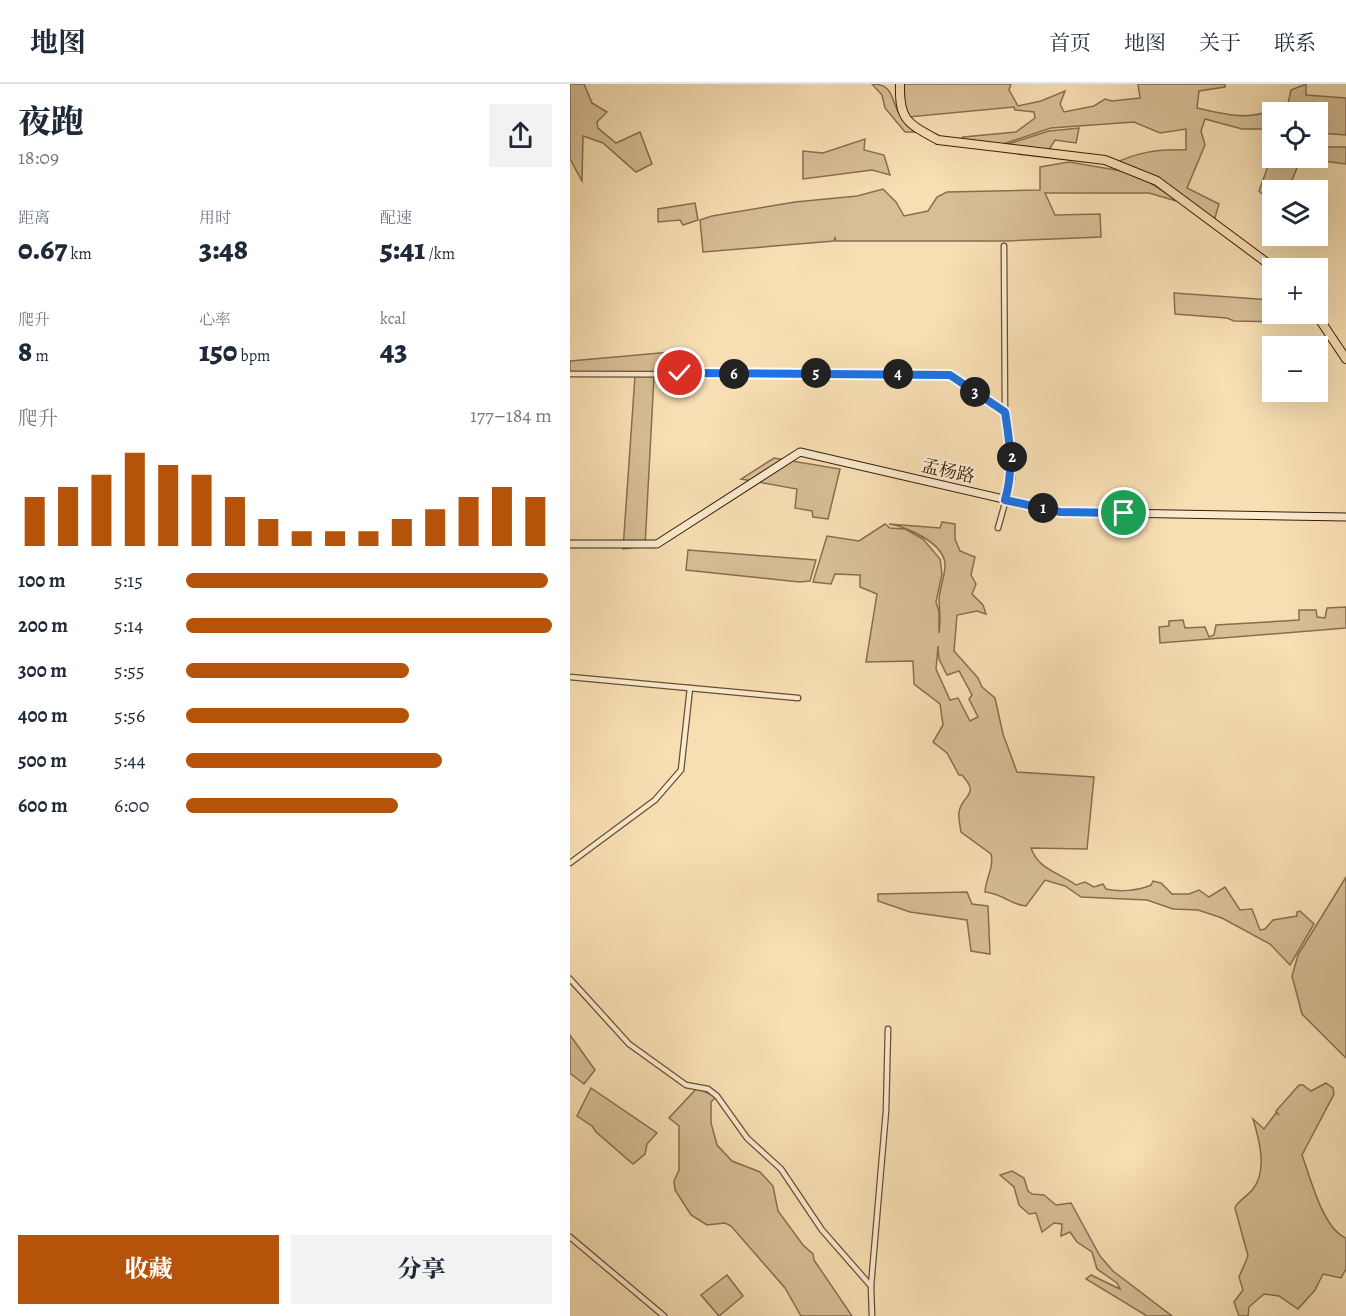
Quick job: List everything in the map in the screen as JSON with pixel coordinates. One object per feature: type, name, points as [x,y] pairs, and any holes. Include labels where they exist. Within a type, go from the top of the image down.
[{"type":"main road","points":[[900,84],[899,108],[914,127],[938,140],[1105,160],[1157,182],[1262,259]]},
{"type":"main road","points":[[1323,324],[1346,359]]},
{"type":"main road","name":"孟杨路","points":[[570,544],[657,544],[800,452],[1060,512],[1346,517]]},
{"type":"street","points":[[998,528],[1012,478],[1012,458],[1005,412],[1004,246]]},
{"type":"street","points":[[570,374],[950,375],[1005,412]]},
{"type":"street","points":[[570,677],[798,698]]},
{"type":"street","points":[[570,863],[655,800],[681,770],[690,688]]},
{"type":"street","points":[[570,979],[629,1044],[686,1085],[708,1089],[717,1096],[747,1138],[781,1169],[822,1230],[871,1286]]},
{"type":"street","points":[[872,1316],[871,1286],[886,1111],[888,1029]]},
{"type":"street","points":[[570,1237],[664,1316]]},
{"type":"shaded area","points":[[570,84],[584,84],[592,103],[607,112],[597,122],[598,128],[616,143],[640,132],[652,164],[636,172],[603,143],[583,136],[582,181],[570,159]]},
{"type":"shaded area","points":[[872,84],[885,87],[889,91],[902,118],[917,132],[905,132],[885,108],[882,95]]},
{"type":"shaded area","points":[[900,84],[1011,84],[1009,90],[1018,106],[1041,101],[1065,91],[1060,104],[1064,112],[1094,106],[1105,99],[1112,101],[1140,98],[1138,84],[1225,84],[1225,87],[1199,91],[1197,108],[1244,116],[1262,113],[1262,129],[1242,129],[1205,119],[1201,131],[1205,145],[1187,188],[1219,204],[1214,221],[1153,178],[1113,164],[1148,152],[1186,150],[1186,129],[1160,133],[1134,122],[1051,128],[997,146],[959,140],[963,137],[1016,132],[1035,118],[1034,112],[1015,110],[1014,107],[908,117],[897,92]]},
{"type":"shaded area","points":[[1306,84],[1306,95],[1346,98],[1346,135],[1328,134],[1328,102],[1288,102],[1291,90]]},
{"type":"shaded area","points":[[1079,128],[1076,143],[1055,140],[1047,153],[1002,146],[1049,131]]},
{"type":"shaded area","points":[[865,139],[864,150],[884,155],[890,175],[872,170],[803,179],[803,151],[823,153]]},
{"type":"shaded area","points":[[1328,147],[1346,147],[1346,164],[1328,162]]},
{"type":"shaded area","points":[[1069,162],[1122,171],[1143,178],[1180,202],[1149,193],[1045,193],[1055,215],[1100,214],[1101,237],[1007,241],[836,241],[835,237],[834,241],[703,252],[700,220],[712,216],[795,202],[857,196],[883,189],[896,202],[904,216],[928,211],[937,197],[947,192],[1040,190],[1040,167]]},
{"type":"shaded area","points":[[1267,168],[1297,168],[1292,180],[1263,180]]},
{"type":"shaded area","points":[[695,203],[698,220],[683,225],[680,220],[658,222],[658,209]]},
{"type":"shaded area","points":[[1174,293],[1262,299],[1262,322],[1234,321],[1227,318],[1175,314]]},
{"type":"shaded area","points":[[682,351],[683,373],[570,374],[570,361]]},
{"type":"shaded area","points":[[635,376],[654,376],[645,546],[623,549]]},
{"type":"shaded area","points":[[774,458],[840,469],[828,519],[813,517],[812,511],[795,508],[797,489],[741,479]]},
{"type":"shaded area","points":[[942,522],[955,524],[955,539],[960,551],[975,557],[971,575],[976,584],[972,594],[983,605],[986,614],[977,611],[957,615],[954,651],[978,678],[982,687],[995,698],[1003,734],[1017,772],[1094,777],[1087,849],[1031,848],[1034,855],[1044,866],[1076,885],[1085,882],[1094,887],[1103,884],[1106,889],[1128,890],[1140,889],[1151,885],[1153,881],[1161,883],[1172,894],[1189,894],[1199,890],[1209,897],[1225,887],[1240,910],[1252,909],[1260,930],[1265,929],[1273,920],[1297,916],[1297,912],[1300,911],[1314,924],[1290,965],[1270,944],[1222,918],[1198,910],[1173,909],[1147,900],[1081,897],[1065,886],[1045,880],[1026,906],[985,892],[991,854],[961,832],[959,822],[961,806],[969,795],[970,787],[962,775],[959,775],[947,753],[933,742],[943,725],[940,704],[914,684],[913,661],[866,662],[877,594],[860,587],[860,575],[835,574],[831,584],[813,582],[827,536],[859,541],[885,524],[890,528],[905,529],[923,539],[940,559],[942,574],[936,602],[939,612],[939,633],[940,621],[939,596],[945,568],[942,555],[938,548],[923,537],[905,528],[889,524],[940,528]],"holes":[[[938,646],[939,659],[947,675],[959,671],[972,695],[969,699],[978,717],[970,721],[958,698],[950,700],[936,669]]]},
{"type":"shaded area","points":[[688,550],[816,560],[810,581],[799,582],[686,570]]},
{"type":"shaded area","points":[[1346,607],[1346,628],[1160,643],[1159,627],[1169,626],[1169,621],[1183,620],[1185,628],[1205,627],[1209,637],[1214,635],[1216,625],[1299,620],[1299,610],[1316,610],[1317,617],[1325,618],[1327,608]]},
{"type":"shaded area","points":[[1346,877],[1346,1058],[1302,1014],[1292,976],[1298,955]]},
{"type":"shaded area","points":[[967,892],[972,904],[988,906],[990,954],[971,951],[967,920],[910,912],[878,901],[878,894]]},
{"type":"shaded area","points":[[570,1035],[595,1070],[584,1084],[570,1073]]},
{"type":"shaded area","points":[[1326,1083],[1333,1088],[1334,1094],[1302,1155],[1324,1214],[1338,1233],[1346,1238],[1346,1269],[1341,1278],[1323,1274],[1315,1290],[1298,1309],[1279,1296],[1264,1294],[1249,1307],[1248,1316],[1239,1316],[1234,1302],[1243,1290],[1239,1277],[1248,1256],[1235,1208],[1253,1189],[1260,1173],[1261,1154],[1253,1119],[1264,1129],[1276,1113],[1278,1114],[1276,1111],[1299,1085],[1311,1091]]},
{"type":"shaded area","points":[[591,1088],[657,1133],[647,1144],[645,1154],[633,1164],[592,1126],[577,1116]]},
{"type":"shaded area","points":[[697,1088],[716,1097],[711,1102],[711,1123],[717,1145],[732,1161],[760,1172],[773,1186],[778,1211],[803,1245],[813,1254],[814,1260],[852,1316],[801,1316],[785,1288],[731,1226],[725,1223],[707,1225],[691,1215],[675,1190],[674,1181],[679,1170],[679,1126],[669,1118]]},
{"type":"shaded area","points":[[1012,1171],[1024,1178],[1028,1191],[1032,1194],[1044,1195],[1056,1205],[1071,1203],[1100,1256],[1113,1271],[1172,1316],[1147,1316],[1086,1279],[1091,1275],[1120,1289],[1117,1283],[1097,1269],[1092,1252],[1077,1242],[1070,1232],[1061,1236],[1062,1224],[1054,1223],[1042,1232],[1036,1213],[1029,1214],[1019,1205],[1014,1187],[1000,1175]]},
{"type":"shaded area","points":[[727,1275],[743,1296],[719,1316],[701,1295]]},
{"type":"route","points":[[680,373],[950,375],[1005,412],[1012,458],[1012,478],[1005,500],[1060,512],[1124,513]]}]
